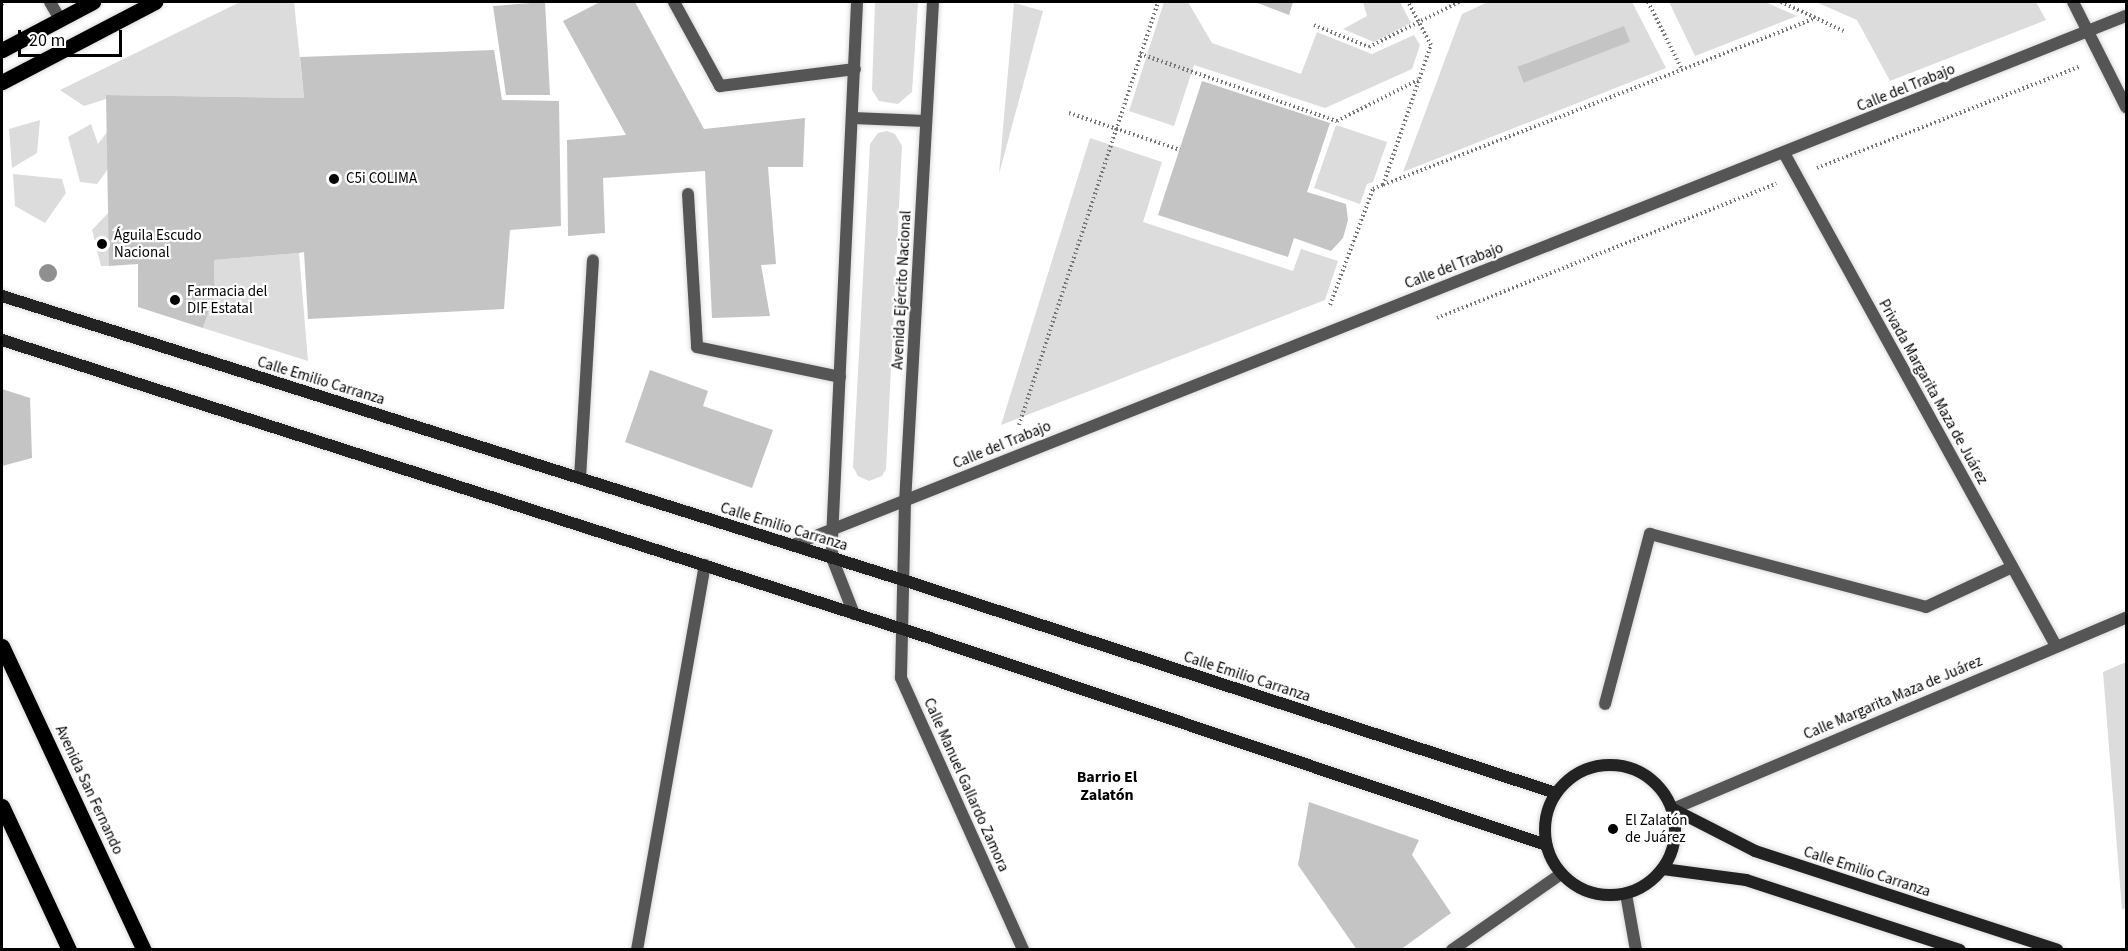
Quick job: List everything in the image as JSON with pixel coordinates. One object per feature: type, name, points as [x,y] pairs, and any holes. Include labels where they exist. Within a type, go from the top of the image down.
[{"type":"main road","points":[[2,50],[93,2]]},
{"type":"main road","points":[[2,82],[155,2]]},
{"type":"main road","name":"Calle Emilio Carranza","points":[[2,296],[903,580],[1556,793]]},
{"type":"main road","points":[[2,340],[900,628],[1546,845]]},
{"type":"main road","name":"Avenida San Fernando","points":[[2,646],[144,950]]},
{"type":"main road","points":[[1608,764],[1629,767],[1648,776],[1663,791],[1673,809],[1677,830],[1673,850],[1663,869],[1647,885],[1626,894],[1591,893],[1561,874],[1546,845],[1546,818],[1556,793],[1579,773],[1608,764]]},
{"type":"main road","points":[[2,806],[69,950]]},
{"type":"main road","name":"Calle Emilio Carranza","points":[[1673,809],[1755,851],[2057,950]]},
{"type":"main road","points":[[1663,869],[1746,880],[1960,950]]},
{"type":"street","points":[[50,2],[60,19]]},
{"type":"street","points":[[674,2],[720,86],[855,69]]},
{"type":"street","points":[[854,614],[832,558],[857,2]]},
{"type":"street","name":"Avenida Ejército Nacional","points":[[903,580],[905,501],[933,2]]},
{"type":"street","points":[[2073,2],[2127,107]]},
{"type":"street","name":"Calle del Trabajo","points":[[793,545],[2127,15]]},
{"type":"street","points":[[853,118],[926,121]]},
{"type":"street","name":"Privada Margarita Maza de Juárez","points":[[1784,153],[2055,646]]},
{"type":"street","points":[[688,194],[697,347],[840,377]]},
{"type":"street","points":[[580,478],[593,260]]},
{"type":"street","points":[[1605,704],[1650,534],[1926,606],[2012,567]]},
{"type":"street","points":[[637,950],[705,565]]},
{"type":"street","name":"Calle Manuel Gallardo Zamora","points":[[903,580],[900,628],[901,678],[1023,950]]},
{"type":"street","name":"Calle Margarita Maza de Juárez","points":[[1673,809],[2055,646],[2127,618]]},
{"type":"street","points":[[1452,950],[1561,874]]},
{"type":"street","points":[[1626,894],[1636,950]]},
{"type":"path","points":[[2,4],[6,2]]},
{"type":"path","points":[[1019,425],[1158,2]]},
{"type":"path","points":[[1383,185],[1431,45],[1408,2]]},
{"type":"path","points":[[1314,25],[1369,47],[1459,2]]},
{"type":"path","points":[[1648,2],[1682,69]]},
{"type":"path","points":[[1780,2],[1844,31]]},
{"type":"path","points":[[1330,305],[1373,189],[1816,18]]},
{"type":"path","points":[[1140,54],[1337,121],[1418,80]]},
{"type":"path","points":[[1428,321],[2101,58]]},
{"type":"path","points":[[1069,113],[1180,150]]},
{"type":"shaded area","points":[[240,2],[294,2],[304,98],[107,95],[106,99],[84,106],[60,90]]},
{"type":"shaded area","points":[[875,2],[918,2],[912,92],[898,104],[879,101],[872,90]]},
{"type":"shaded area","points":[[1164,2],[1188,2],[1212,43],[1301,74],[1317,32],[1372,54],[1414,35],[1420,45],[1412,69],[1325,108],[1194,65],[1174,126],[1129,111]]},
{"type":"shaded area","points":[[1363,2],[1400,2],[1411,23],[1374,42],[1343,29],[1367,16]]},
{"type":"shaded area","points":[[1488,2],[1632,2],[1666,68],[1403,172],[1462,14]]},
{"type":"shaded area","points":[[1669,2],[1765,2],[1797,16],[1695,56]]},
{"type":"shaded area","points":[[1816,2],[2036,2],[2046,20],[1890,81],[1857,20]]},
{"type":"shaded area","points":[[1014,3],[1043,11],[999,174]]},
{"type":"shaded area","points":[[40,120],[37,153],[12,168],[9,129]]},
{"type":"shaded area","points":[[91,124],[98,144],[107,132],[108,169],[97,184],[80,182],[68,137]]},
{"type":"shaded area","points":[[1336,125],[1387,142],[1373,182],[1367,184],[1360,204],[1314,188]]},
{"type":"shaded area","points":[[887,131],[895,134],[902,146],[886,469],[882,476],[869,481],[858,476],[853,467],[870,144],[878,133]]},
{"type":"shaded area","points":[[1090,138],[1162,162],[1143,222],[1293,271],[1301,249],[1338,261],[1325,300],[1001,425]]},
{"type":"shaded area","points":[[13,174],[62,179],[66,193],[45,223],[15,206]]},
{"type":"shaded area","points":[[109,212],[109,266],[101,266],[92,230]]},
{"type":"shaded area","points":[[299,253],[308,361],[203,328],[215,293],[214,260]]},
{"type":"shaded area","points":[[2126,662],[2126,907],[2122,910],[2103,672]]},
{"type":"building","points":[[545,2],[550,95],[506,95],[493,6]]},
{"type":"building","points":[[600,2],[635,2],[704,129],[805,118],[803,167],[768,167],[776,264],[761,265],[770,316],[712,318],[705,171],[603,178],[605,233],[568,236],[567,140],[626,135],[563,21]]},
{"type":"building","points":[[1255,2],[1293,2],[1289,15]]},
{"type":"building","points":[[1624,26],[1630,42],[1524,83],[1518,67]]},
{"type":"building","name":"C5i COLIMA","points":[[494,50],[502,100],[559,101],[561,226],[510,230],[504,309],[308,319],[304,252],[214,260],[215,293],[203,328],[138,307],[138,264],[109,266],[106,95],[304,98],[300,57]]},
{"type":"building","points":[[1202,81],[1330,123],[1307,192],[1346,204],[1348,220],[1343,238],[1331,251],[1294,238],[1288,257],[1158,215]]},
{"type":"building","points":[[650,370],[708,391],[703,406],[773,430],[752,488],[625,442]]},
{"type":"building","points":[[2,389],[30,398],[32,458],[2,466]]},
{"type":"building","points":[[1309,802],[1419,840],[1412,855],[1451,913],[1400,950],[1357,950],[1298,865]]},
{"type":"place","name":"C5i COLIMA","points":[[334,179]]},
{"type":"place","name":"Águila Escudo Nacional","points":[[102,244]]},
{"type":"place","name":"Farmacia del DIF Estatal","points":[[175,300]]},
{"type":"place","name":"El Zalatón de Juárez","points":[[1613,829]]},
{"type":"district","name":"Barrio El Zalatón","points":[[1107,786]]}]
